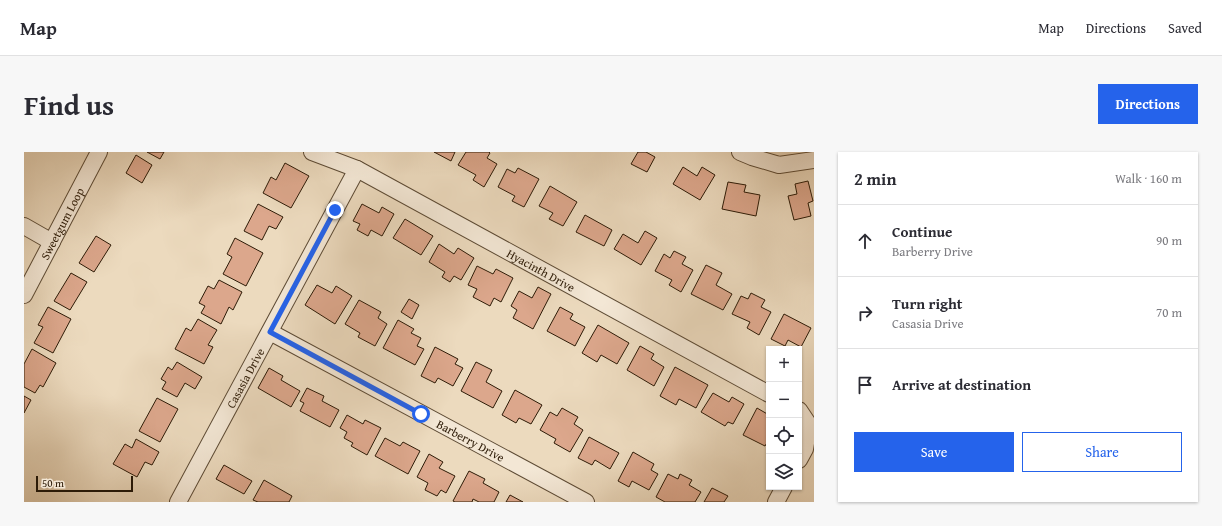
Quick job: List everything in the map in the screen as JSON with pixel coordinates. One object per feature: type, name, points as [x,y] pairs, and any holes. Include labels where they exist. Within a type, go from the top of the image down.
[{"type":"street","name":"Sweetgum Loop","points":[[24,295],[99,152]]},
{"type":"street","name":"Hyacinth Drive","points":[[312,152],[357,169],[766,392]]},
{"type":"street","points":[[740,152],[779,165],[814,160]]},
{"type":"street","name":"Casasia Drive","points":[[178,502],[357,169]]},
{"type":"street","points":[[24,226],[52,242]]},
{"type":"street","name":"Barberry Drive","points":[[270,332],[586,502]]},
{"type":"street","points":[[802,414],[809,425],[805,449],[802,454]]},
{"type":"street","points":[[776,502],[782,490]]},
{"type":"building","points":[[147,152],[164,152],[160,159]]},
{"type":"building","points":[[434,152],[455,152],[451,161]]},
{"type":"building","points":[[466,152],[489,152],[490,153],[487,158],[497,164],[484,187],[473,180],[476,175],[458,165]]},
{"type":"building","points":[[638,152],[646,152],[655,157],[647,172],[631,164]]},
{"type":"building","points":[[136,155],[152,165],[142,183],[126,173]]},
{"type":"building","points":[[285,163],[309,176],[291,208],[263,193],[271,177],[276,180]]},
{"type":"building","points":[[683,167],[697,176],[702,167],[715,175],[700,200],[673,184]]},
{"type":"building","points":[[518,168],[539,179],[524,207],[512,201],[515,196],[498,187],[507,169],[515,173]]},
{"type":"building","points":[[808,181],[813,201],[808,203],[811,216],[794,220],[788,196],[797,194],[795,184]]},
{"type":"building","points":[[728,182],[746,185],[744,192],[760,195],[756,216],[722,209]]},
{"type":"building","points":[[550,186],[577,202],[563,226],[549,219],[553,213],[539,206]]},
{"type":"building","points":[[258,204],[283,217],[276,229],[269,226],[262,240],[244,231]]},
{"type":"building","points":[[362,204],[379,213],[382,207],[394,214],[382,236],[371,230],[368,236],[357,230],[360,224],[353,221]]},
{"type":"building","points":[[585,215],[612,230],[604,246],[576,232]]},
{"type":"building","points":[[405,219],[433,236],[421,255],[393,238]]},
{"type":"building","points":[[645,231],[657,238],[641,265],[614,249],[623,234],[638,243]]},
{"type":"building","points":[[96,236],[111,245],[94,272],[79,263]]},
{"type":"building","points":[[235,238],[263,253],[246,286],[223,274],[232,257],[227,254]]},
{"type":"building","points":[[439,244],[454,254],[458,248],[474,258],[461,280],[454,276],[450,282],[442,277],[445,272],[429,262]]},
{"type":"building","points":[[674,251],[686,257],[682,264],[693,270],[681,292],[669,285],[672,280],[655,271],[664,254],[670,258]]},
{"type":"building","points":[[706,265],[722,273],[716,285],[732,294],[723,310],[691,294]]},
{"type":"building","points":[[477,266],[493,274],[496,269],[513,278],[501,302],[494,298],[490,306],[473,297],[477,289],[468,285]]},
{"type":"building","points":[[71,273],[87,282],[70,310],[54,301]]},
{"type":"building","points":[[219,280],[242,292],[233,310],[229,307],[221,324],[201,313],[205,306],[199,303],[208,286],[214,289]]},
{"type":"building","points":[[317,285],[332,293],[336,286],[352,296],[335,324],[305,305]]},
{"type":"building","points":[[538,287],[551,294],[533,329],[513,318],[517,310],[511,306],[519,291],[532,298]]},
{"type":"building","points":[[751,293],[765,300],[761,307],[771,312],[759,335],[747,328],[750,322],[732,314],[741,296],[748,299]]},
{"type":"building","points":[[409,299],[419,305],[412,319],[401,312]]},
{"type":"building","points":[[359,300],[381,312],[378,318],[387,324],[375,346],[358,337],[360,333],[345,324]]},
{"type":"building","points":[[48,307],[71,319],[53,353],[34,343],[43,327],[38,325]]},
{"type":"building","points":[[560,307],[573,314],[570,319],[585,327],[575,346],[547,331]]},
{"type":"building","points":[[784,314],[811,328],[802,346],[788,340],[785,346],[771,339]]},
{"type":"building","points":[[198,319],[217,330],[208,345],[213,347],[204,364],[175,349],[186,328],[191,331]]},
{"type":"building","points":[[398,320],[414,329],[411,333],[421,338],[417,346],[424,349],[415,365],[383,348]]},
{"type":"building","points":[[598,325],[629,343],[617,364],[601,355],[597,362],[582,353]]},
{"type":"building","points":[[640,346],[654,354],[651,359],[664,367],[654,386],[627,370]]},
{"type":"building","points":[[435,347],[458,359],[455,364],[463,368],[453,386],[438,378],[435,383],[421,376]]},
{"type":"building","points":[[32,349],[56,363],[43,387],[40,385],[35,393],[24,387],[24,364]]},
{"type":"building","points":[[177,362],[202,377],[195,389],[185,383],[177,397],[162,389],[166,382],[161,379],[168,367],[172,370]]},
{"type":"building","points":[[476,362],[492,370],[486,382],[502,391],[493,408],[461,391]]},
{"type":"building","points":[[675,367],[708,385],[696,408],[679,399],[676,405],[660,396]]},
{"type":"building","points":[[269,368],[283,376],[281,380],[300,391],[291,407],[258,388]]},
{"type":"building","points":[[307,388],[324,396],[322,401],[339,410],[330,427],[300,411],[304,403],[300,401]]},
{"type":"building","points":[[515,390],[542,405],[531,424],[519,418],[516,423],[502,415]]},
{"type":"building","points":[[713,393],[729,402],[732,397],[744,404],[733,424],[728,422],[725,426],[701,412]]},
{"type":"building","points":[[24,396],[31,400],[24,413]]},
{"type":"building","points":[[157,398],[178,409],[160,442],[139,431]]},
{"type":"building","points":[[562,408],[578,417],[574,424],[583,430],[570,452],[554,443],[556,439],[540,430],[550,412],[557,416]]},
{"type":"building","points":[[757,408],[766,413],[765,446],[743,435]]},
{"type":"building","points":[[347,415],[363,424],[365,420],[381,428],[367,455],[351,446],[353,443],[344,438],[347,432],[340,428]]},
{"type":"building","points":[[589,437],[619,453],[610,469],[595,460],[592,465],[578,458]]},
{"type":"building","points":[[385,438],[400,446],[403,442],[420,451],[408,474],[375,456]]},
{"type":"building","points":[[136,439],[159,452],[152,465],[145,462],[137,477],[113,464],[125,444],[132,448]]},
{"type":"building","points":[[633,452],[654,464],[651,470],[658,474],[649,490],[632,481],[629,487],[618,481]]},
{"type":"building","points":[[429,454],[443,462],[439,468],[455,476],[446,493],[441,490],[437,496],[425,490],[428,483],[417,477]]},
{"type":"building","points":[[224,465],[252,481],[244,494],[216,479]]},
{"type":"building","points":[[469,471],[485,479],[483,483],[499,492],[494,502],[479,502],[473,499],[472,502],[453,501]]},
{"type":"building","points":[[668,474],[678,479],[680,474],[692,480],[689,485],[701,492],[695,502],[665,502],[656,497]]},
{"type":"building","points":[[264,480],[292,496],[289,502],[258,502],[253,500]]},
{"type":"building","points":[[712,488],[728,496],[724,502],[704,502]]},
{"type":"building","points":[[510,495],[523,502],[506,502]]},
{"type":"route","points":[[335,210],[270,332],[421,414]]}]
